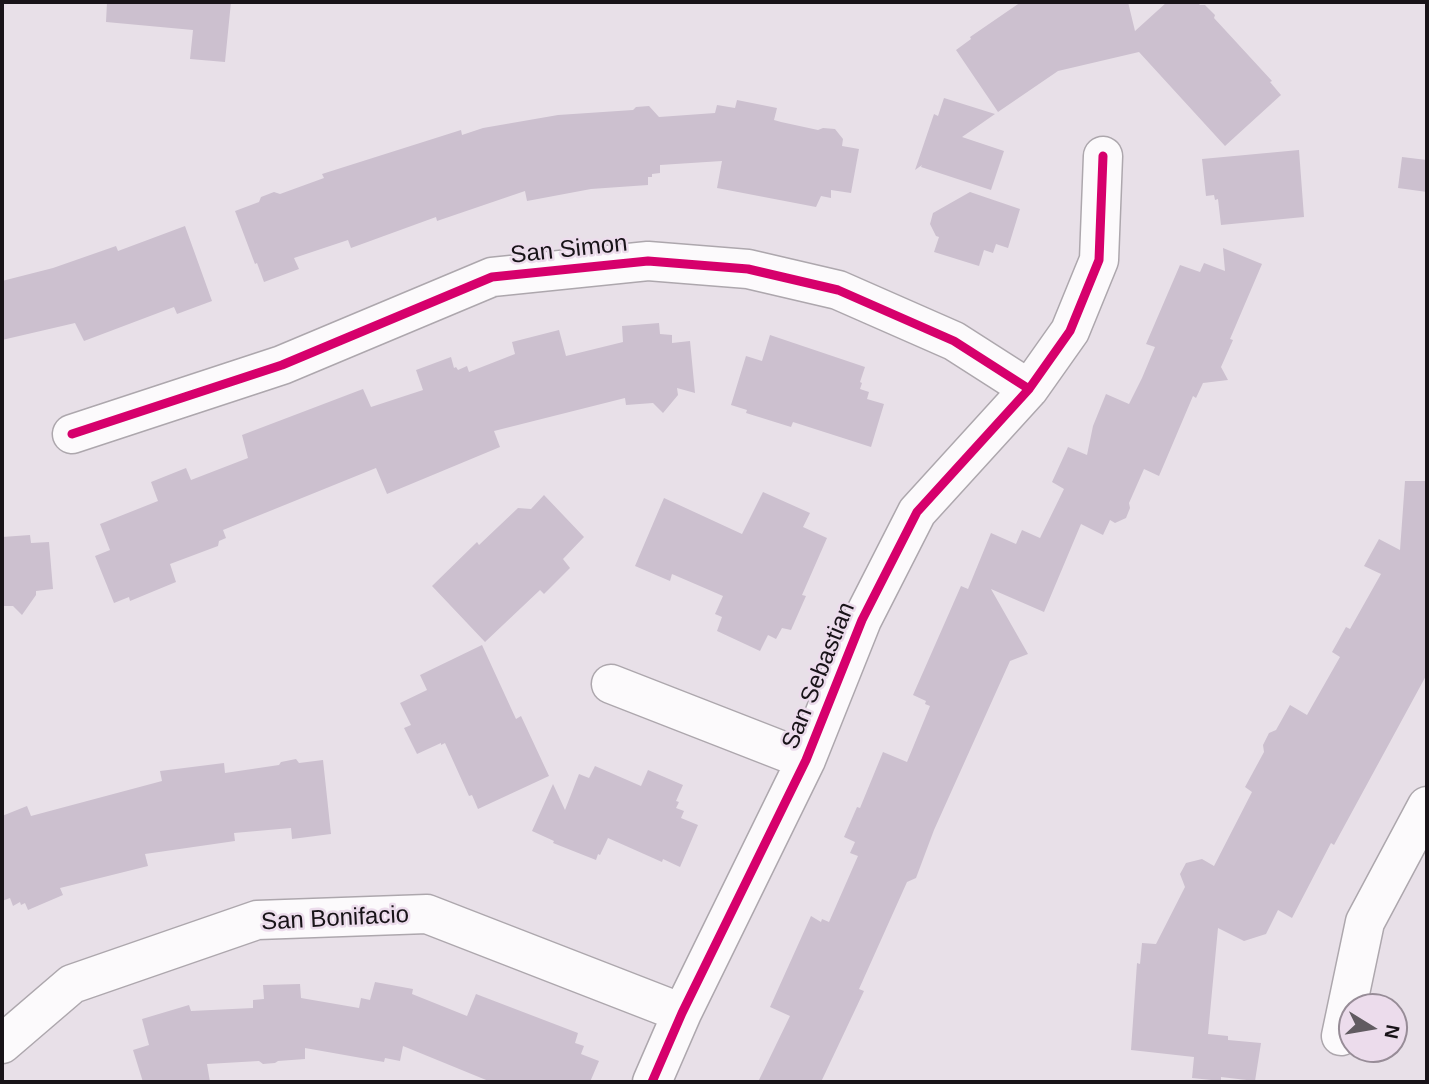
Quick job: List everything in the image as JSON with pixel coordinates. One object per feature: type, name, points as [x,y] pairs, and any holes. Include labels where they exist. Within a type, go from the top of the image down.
[{"type":"street","name":"San Sebastian","points":[[652,1082],[682,1013],[806,760],[862,620],[916,512],[1029,389],[1070,331],[1099,260],[1103,156]]},
{"type":"street","name":"San Simon","points":[[72,434],[282,365],[492,277],[648,261],[748,269],[838,290],[954,341],[1029,389]]},
{"type":"street","points":[[611,684],[806,760]]},
{"type":"street","points":[[1350,993],[1365,922],[1427,806]]},
{"type":"street","name":"San Bonifacio","points":[[2,1044],[72,984],[257,920],[426,914],[682,1013]]},
{"type":"building","points":[[107,2],[231,2],[225,62],[190,59],[193,30],[106,22]]},
{"type":"building","points":[[1021,2],[1128,2],[1135,31],[1167,2],[1197,2],[1205,5],[1215,15],[1214,18],[1272,81],[1270,82],[1281,95],[1225,146],[1139,52],[1058,71],[998,112],[956,50],[971,39],[970,37]]},
{"type":"building","points":[[944,98],[995,114],[962,137],[1004,151],[991,190],[921,167],[922,165],[915,170],[934,114],[938,116]]},
{"type":"building","points":[[737,100],[777,108],[774,120],[818,130],[835,129],[843,139],[842,146],[859,149],[851,193],[831,190],[831,198],[821,196],[816,207],[717,188],[722,161],[660,165],[660,173],[648,177],[648,185],[591,189],[527,201],[525,191],[437,221],[436,217],[351,248],[348,240],[294,258],[299,269],[264,282],[235,211],[259,202],[261,197],[274,192],[280,194],[324,178],[322,174],[461,130],[462,135],[483,128],[558,115],[633,110],[636,107],[649,106],[659,117],[715,113],[717,105],[735,108]]},
{"type":"building","points":[[1299,150],[1304,217],[1221,225],[1218,199],[1215,200],[1214,195],[1206,196],[1202,159]]},
{"type":"building","points":[[1402,157],[1427,160],[1427,192],[1398,188]]},
{"type":"building","points":[[970,192],[1020,209],[1008,248],[996,244],[993,253],[984,250],[979,266],[934,252],[939,237],[930,224],[933,213]]},
{"type":"building","points":[[185,226],[212,301],[177,314],[174,307],[84,341],[75,323],[2,340],[2,281],[53,268],[116,246],[118,251]]},
{"type":"building","points":[[1223,248],[1262,264],[1221,367],[1228,380],[1203,383],[1196,398],[1193,396],[1159,476],[1144,469],[1129,503],[1126,518],[1115,523],[1110,520],[1103,535],[1081,524],[1044,612],[991,589],[1028,654],[1010,661],[934,830],[916,878],[907,882],[859,989],[864,991],[821,1082],[758,1082],[790,1016],[770,1007],[811,916],[821,922],[822,919],[829,922],[858,856],[850,853],[855,842],[844,837],[857,807],[860,808],[883,752],[907,762],[930,706],[913,695],[961,586],[968,589],[991,533],[1016,544],[1022,530],[1040,538],[1064,489],[1052,482],[1068,447],[1087,455],[1093,426],[1106,394],[1129,404],[1155,347],[1146,344],[1180,265],[1200,272],[1204,263],[1225,271]]},
{"type":"building","points":[[659,323],[660,334],[672,335],[672,343],[690,341],[695,393],[677,388],[678,395],[663,413],[653,403],[626,405],[625,398],[494,431],[500,447],[387,494],[376,468],[223,530],[226,538],[219,541],[218,546],[170,564],[176,582],[130,601],[129,597],[114,603],[95,556],[110,550],[100,524],[158,501],[151,482],[186,468],[191,480],[248,458],[242,435],[363,389],[371,407],[423,390],[416,370],[451,357],[454,368],[458,370],[467,366],[469,372],[515,354],[512,342],[559,330],[566,356],[623,342],[622,326]]},
{"type":"building","points":[[770,335],[865,367],[860,389],[869,392],[867,399],[884,404],[871,447],[793,422],[791,427],[746,413],[747,410],[731,405],[746,356],[762,361]]},
{"type":"building","points":[[1405,481],[1427,481],[1427,674],[1334,845],[1331,843],[1292,918],[1278,910],[1266,934],[1244,941],[1218,928],[1208,1034],[1228,1036],[1228,1040],[1261,1043],[1255,1081],[1221,1077],[1221,1081],[1192,1078],[1194,1057],[1131,1050],[1137,963],[1140,964],[1142,943],[1156,944],[1185,887],[1180,874],[1186,863],[1202,859],[1214,866],[1252,792],[1245,787],[1264,752],[1263,745],[1269,733],[1276,730],[1290,705],[1307,715],[1340,657],[1332,652],[1346,627],[1350,629],[1381,574],[1364,566],[1379,539],[1400,550]]},
{"type":"building","points":[[763,492],[810,513],[803,527],[827,538],[802,595],[806,596],[791,630],[782,628],[776,639],[768,635],[760,651],[717,631],[722,617],[715,614],[723,596],[672,574],[670,581],[635,566],[664,498],[742,534]]},
{"type":"building","points":[[544,495],[584,537],[563,559],[570,568],[544,594],[540,590],[485,642],[432,586],[477,542],[479,545],[518,508],[531,509]]},
{"type":"building","points":[[30,535],[31,543],[49,542],[53,589],[36,591],[22,615],[13,606],[2,606],[2,537]]},
{"type":"building","points":[[482,645],[516,719],[521,716],[549,776],[478,809],[472,795],[469,796],[445,743],[417,754],[404,728],[411,725],[400,703],[427,690],[420,675]]},
{"type":"building","points":[[296,759],[299,763],[323,760],[331,834],[292,839],[291,828],[234,833],[235,841],[145,854],[148,866],[60,888],[63,895],[28,910],[25,903],[21,905],[20,902],[13,906],[10,898],[2,901],[2,816],[27,806],[31,816],[162,781],[160,771],[224,763],[225,773],[279,765],[281,762]]},
{"type":"building","points":[[595,766],[641,786],[648,770],[683,785],[676,808],[684,811],[681,818],[698,825],[680,867],[608,838],[596,860],[553,843],[554,841],[532,831],[553,784],[565,810],[579,774],[589,778]]},
{"type":"building","points":[[375,982],[413,989],[412,994],[467,1016],[476,994],[578,1033],[575,1043],[584,1046],[581,1054],[599,1061],[590,1082],[491,1082],[403,1046],[400,1061],[385,1058],[384,1062],[305,1048],[305,1059],[263,1064],[259,1061],[207,1064],[210,1082],[143,1082],[133,1050],[149,1045],[142,1019],[189,1005],[191,1011],[253,1008],[253,1000],[264,999],[263,985],[300,984],[301,998],[359,1008],[361,998],[370,1000]]},
{"type":"cycle path","points":[[652,1082],[682,1013],[806,760],[862,620],[917,512],[1029,389],[1070,331],[1099,260],[1103,156]]},
{"type":"cycle path","points":[[72,434],[282,365],[492,277],[648,261],[748,269],[838,290],[954,341],[1029,389]]}]
